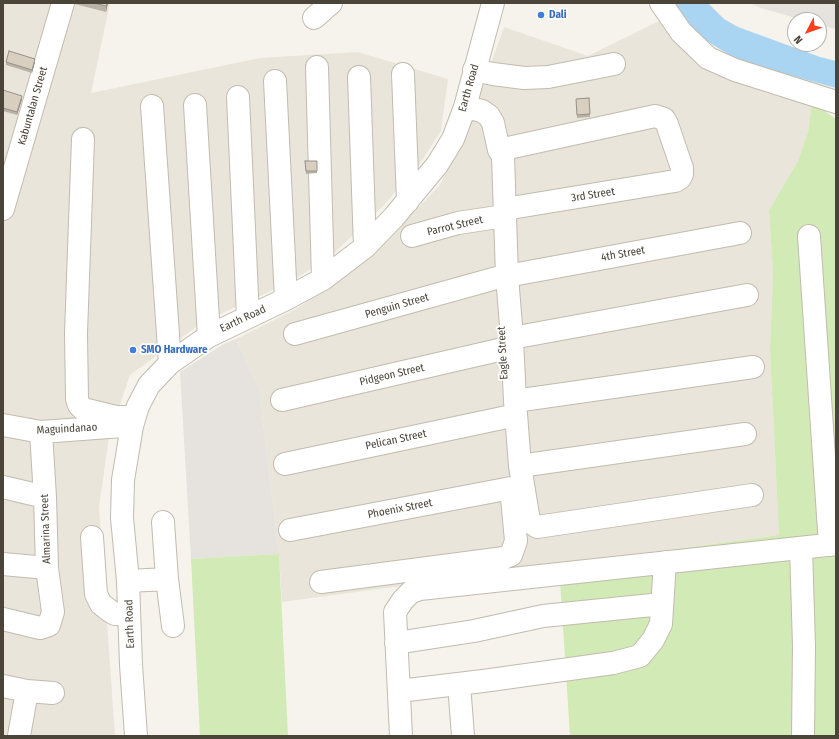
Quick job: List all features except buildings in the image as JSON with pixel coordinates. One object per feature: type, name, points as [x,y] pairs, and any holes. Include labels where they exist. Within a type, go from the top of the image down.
[{"type":"street","name":"Kabuntalan Street","points":[[3,209],[63,3]]},
{"type":"street","points":[[314,18],[331,3]]},
{"type":"street","name":"Earth Road","points":[[136,736],[128,581],[122,518],[123,480],[133,421],[138,406],[149,385],[170,363],[209,336],[286,299],[323,279],[365,247],[394,217],[437,165],[453,139],[465,107],[493,3]]},
{"type":"street","points":[[661,3],[681,32],[708,58],[735,70],[836,102]]},
{"type":"street","points":[[474,70],[524,78],[548,77],[614,64]]},
{"type":"street","points":[[317,67],[323,279]]},
{"type":"street","points":[[403,74],[408,201]]},
{"type":"street","points":[[360,77],[365,247]]},
{"type":"street","points":[[275,80],[286,299]]},
{"type":"street","points":[[238,97],[248,317]]},
{"type":"street","points":[[195,105],[209,336]]},
{"type":"street","points":[[152,106],[170,363]]},
{"type":"street","name":"Eagle Street","points":[[321,582],[504,558],[511,555],[516,541],[510,488],[511,409],[502,213],[497,156],[499,150],[493,122],[489,116],[482,111],[465,107]]},
{"type":"street","name":"3rd Street","points":[[499,150],[655,116],[664,119],[667,124],[682,168],[680,178],[675,181],[502,213]]},
{"type":"street","points":[[83,139],[76,333],[77,399],[83,410],[133,421]]},
{"type":"street","name":"Parrot Street","points":[[412,236],[458,223],[502,213]]},
{"type":"street","name":"4th Street","points":[[504,277],[740,233]]},
{"type":"street","points":[[401,736],[395,612],[403,600],[411,592],[420,589],[833,544],[809,236]]},
{"type":"street","name":"Penguin Street","points":[[295,334],[504,277]]},
{"type":"street","name":"Pidgeon Street","points":[[282,400],[508,344],[747,295]]},
{"type":"street","name":"Pelican Street","points":[[285,464],[511,409],[753,367]]},
{"type":"street","name":"Eagle Street","points":[[511,409],[529,521],[537,527],[752,495]]},
{"type":"street","name":"Maguindanao","points":[[3,425],[41,432],[105,427],[133,421]]},
{"type":"street","name":"Almarina Street","points":[[3,619],[40,628],[49,625],[53,612],[47,568],[41,432]]},
{"type":"street","points":[[520,466],[745,434]]},
{"type":"street","points":[[3,487],[45,497]]},
{"type":"street","name":"Phoenix Street","points":[[290,530],[510,488]]},
{"type":"street","points":[[163,522],[167,578],[173,626]]},
{"type":"street","points":[[92,536],[96,594],[101,604],[110,611],[115,614],[129,614]]},
{"type":"street","points":[[801,548],[804,646],[803,736]]},
{"type":"street","points":[[399,691],[613,663],[640,656],[653,640],[661,624],[665,562]]},
{"type":"street","points":[[3,564],[47,568]]},
{"type":"street","points":[[128,581],[167,578]]},
{"type":"street","points":[[396,643],[474,631],[542,616],[662,604]]},
{"type":"street","points":[[458,684],[463,736]]},
{"type":"street","points":[[3,686],[27,691],[53,693]]},
{"type":"street","points":[[20,736],[27,691]]},
{"type":"shaded area","points":[[3,3],[110,3],[91,93],[260,58],[358,52],[448,79],[441,131],[419,165],[384,205],[330,257],[288,283],[203,322],[130,375],[109,437],[99,507],[115,736],[3,736]]},
{"type":"shaded area","points":[[750,3],[836,3],[836,29],[827,27],[827,12],[787,12],[787,15],[761,8]]},
{"type":"shaded area","points":[[659,21],[687,52],[812,102],[808,132],[798,161],[769,210],[773,274],[770,352],[779,535],[282,602],[279,554],[259,389],[236,339],[296,309],[337,282],[383,244],[440,185],[467,130],[504,27],[588,56]]},
{"type":"shaded area","points":[[236,339],[259,389],[279,554],[191,559],[180,372],[222,345]]},
{"type":"green space","points":[[812,102],[836,119],[836,736],[570,736],[559,565],[779,535],[770,351],[773,274],[769,210],[798,161],[808,132]]},
{"type":"green space","points":[[279,554],[288,736],[200,736],[191,559]]},
{"type":"water","points":[[670,3],[708,3],[724,19],[738,27],[787,45],[787,52],[806,52],[836,61],[836,88],[739,61],[702,38]]},
{"type":"place","name":"Dali","points":[[541,15]]},
{"type":"place","name":"SMO Hardware","points":[[133,350]]}]
